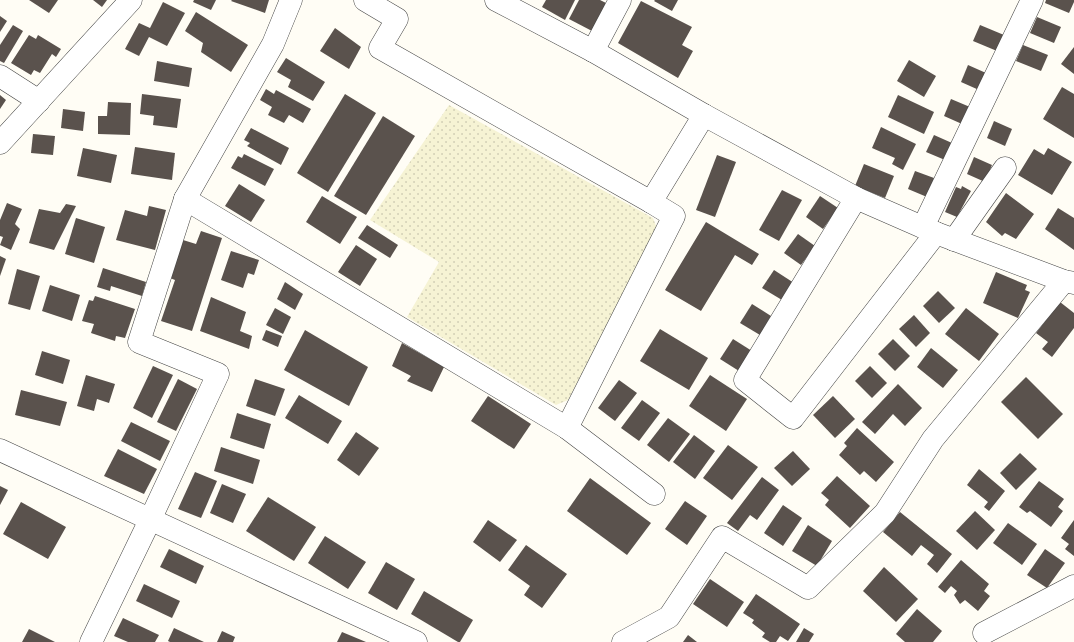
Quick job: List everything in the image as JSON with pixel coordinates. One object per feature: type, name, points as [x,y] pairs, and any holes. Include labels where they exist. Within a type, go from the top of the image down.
[{"type":"street","points":[[0,143],[132,0]]},
{"type":"street","points":[[92,642],[218,374],[139,342],[185,199],[198,179],[274,44],[291,0]]},
{"type":"street","points":[[365,0],[397,19],[380,48],[674,216],[567,428]]},
{"type":"street","points":[[496,0],[526,7],[593,51],[704,115],[856,198],[938,233],[1069,282],[933,439],[885,513],[808,588],[722,537],[669,617],[623,642]]},
{"type":"street","points":[[593,51],[620,0]]},
{"type":"street","points":[[938,233],[1032,0]]},
{"type":"street","points":[[0,76],[39,101]]},
{"type":"street","points":[[651,202],[704,115]]},
{"type":"street","points":[[856,198],[745,380],[793,418],[938,233],[1005,168]]},
{"type":"street","points":[[185,199],[567,428],[654,494]]},
{"type":"street","points":[[0,450],[416,642]]},
{"type":"street","points":[[984,633],[1074,586]]},
{"type":"shaded area","points":[[449,105],[653,218],[658,231],[568,400],[556,405],[407,317],[439,262],[370,220]]},
{"type":"building","points":[[29,0],[58,0],[49,13]]},
{"type":"building","points":[[93,0],[107,0],[102,7]]},
{"type":"building","points":[[194,0],[216,0],[211,10],[193,2]]},
{"type":"building","points":[[269,0],[265,13],[231,1]]},
{"type":"building","points":[[546,0],[575,0],[565,20],[542,7]]},
{"type":"building","points":[[579,0],[600,0],[606,3],[592,31],[569,19]]},
{"type":"building","points":[[678,0],[672,11],[654,1]]},
{"type":"building","points":[[1046,0],[1074,0],[1074,2],[1069,13],[1045,3]]},
{"type":"building","points":[[641,1],[692,27],[682,45],[693,51],[678,78],[618,43]]},
{"type":"building","points":[[163,2],[185,13],[167,46],[149,37],[139,56],[125,49],[139,23],[150,28]]},
{"type":"building","points":[[196,12],[248,45],[231,72],[201,52],[203,43],[185,31]]},
{"type":"building","points":[[0,16],[7,21],[0,32]]},
{"type":"building","points":[[1037,17],[1061,27],[1054,43],[1030,33]]},
{"type":"building","points":[[13,25],[23,31],[4,63],[0,61],[0,45]]},
{"type":"building","points":[[980,25],[1004,35],[997,51],[973,41]]},
{"type":"building","points":[[335,28],[361,47],[349,69],[320,51]]},
{"type":"building","points":[[29,35],[36,39],[38,35],[61,49],[56,57],[52,54],[40,73],[34,70],[31,75],[11,63]]},
{"type":"building","points":[[1023,45],[1048,55],[1041,71],[1016,61]]},
{"type":"building","points":[[1074,47],[1074,74],[1061,64]]},
{"type":"building","points":[[286,58],[325,82],[313,101],[288,87],[291,80],[277,72]]},
{"type":"building","points":[[909,60],[936,76],[924,97],[897,81]]},
{"type":"building","points":[[157,61],[192,68],[189,87],[154,81]]},
{"type":"building","points":[[968,65],[986,73],[979,90],[961,82]]},
{"type":"building","points":[[1062,87],[1074,94],[1074,138],[1043,119]]},
{"type":"building","points":[[266,89],[274,94],[276,90],[311,109],[303,123],[289,115],[284,123],[268,115],[272,107],[260,100]]},
{"type":"building","points":[[142,94],[181,99],[177,128],[153,125],[154,116],[140,114]]},
{"type":"building","points":[[345,94],[376,113],[328,192],[297,173]]},
{"type":"building","points":[[0,95],[6,100],[0,109]]},
{"type":"building","points":[[898,95],[934,112],[924,134],[888,117]]},
{"type":"building","points":[[951,99],[970,107],[962,124],[944,116]]},
{"type":"building","points":[[108,102],[131,103],[130,135],[98,134],[98,116],[107,116]]},
{"type":"building","points":[[63,109],[85,112],[83,131],[61,128]]},
{"type":"building","points":[[383,116],[415,136],[366,215],[334,196]]},
{"type":"building","points":[[994,121],[1012,129],[1005,146],[987,138]]},
{"type":"building","points":[[881,127],[916,144],[903,170],[892,164],[895,158],[872,148]]},
{"type":"building","points":[[251,128],[289,148],[281,165],[247,146],[250,143],[244,140]]},
{"type":"building","points":[[33,134],[55,136],[53,155],[31,153]]},
{"type":"building","points":[[934,135],[952,143],[945,160],[926,152]]},
{"type":"building","points":[[135,147],[175,153],[172,180],[131,174]]},
{"type":"building","points":[[83,148],[117,155],[111,183],[77,176]]},
{"type":"building","points":[[1048,148],[1072,162],[1052,195],[1018,175],[1034,149],[1044,155]]},
{"type":"building","points":[[244,154],[274,169],[265,186],[231,168],[238,156],[242,158]]},
{"type":"building","points":[[717,155],[736,162],[715,217],[696,210]]},
{"type":"building","points":[[974,157],[992,165],[985,182],[967,174]]},
{"type":"building","points":[[864,164],[894,176],[885,198],[855,186]]},
{"type":"building","points":[[915,171],[934,178],[927,197],[908,189]]},
{"type":"building","points":[[239,184],[265,200],[251,222],[225,206]]},
{"type":"building","points":[[962,186],[971,191],[957,217],[945,212],[956,187],[961,189]]},
{"type":"building","points":[[782,190],[802,200],[779,241],[759,230]]},
{"type":"building","points":[[1006,193],[1034,214],[1016,239],[1005,233],[1002,236],[986,222]]},
{"type":"building","points":[[322,196],[357,217],[340,244],[306,222]]},
{"type":"building","points":[[820,196],[838,208],[823,229],[806,217]]},
{"type":"building","points":[[7,203],[22,209],[15,224],[20,229],[11,250],[0,245],[3,237],[0,236],[0,220]]},
{"type":"building","points":[[66,204],[76,206],[54,250],[29,243],[39,209],[60,213]]},
{"type":"building","points":[[149,206],[166,210],[155,250],[116,240],[125,210],[147,216]]},
{"type":"building","points":[[1058,208],[1074,218],[1074,250],[1045,229]]},
{"type":"building","points":[[76,218],[105,227],[94,263],[65,254]]},
{"type":"building","points":[[706,222],[759,254],[752,265],[735,255],[701,311],[665,290]]},
{"type":"building","points":[[367,225],[398,245],[390,258],[358,238]]},
{"type":"building","points":[[201,231],[222,238],[192,331],[161,321],[175,280],[170,278],[183,240],[196,244]]},
{"type":"building","points":[[798,234],[815,246],[801,265],[784,253]]},
{"type":"building","points":[[356,245],[377,259],[360,286],[338,272]]},
{"type":"building","points":[[231,251],[259,260],[254,275],[248,273],[243,288],[221,280]]},
{"type":"building","points":[[0,256],[6,259],[0,276]]},
{"type":"building","points":[[103,268],[146,282],[142,296],[111,286],[110,291],[97,287]]},
{"type":"building","points":[[17,269],[40,276],[30,310],[8,304]]},
{"type":"building","points":[[774,270],[794,283],[782,300],[762,288]]},
{"type":"building","points":[[996,272],[1027,285],[1025,290],[1030,292],[1018,318],[983,303]]},
{"type":"building","points":[[285,282],[303,294],[295,310],[277,299]]},
{"type":"building","points":[[50,285],[80,295],[72,321],[42,311]]},
{"type":"building","points":[[938,291],[955,308],[939,323],[923,306]]},
{"type":"building","points":[[95,296],[135,309],[125,338],[116,336],[115,341],[91,333],[94,324],[82,321],[89,300],[93,301]]},
{"type":"building","points":[[211,297],[246,312],[240,331],[252,336],[249,349],[200,331]]},
{"type":"building","points":[[1060,302],[1074,313],[1074,328],[1052,357],[1042,349],[1048,342],[1036,333]]},
{"type":"building","points":[[752,304],[771,316],[760,335],[740,323]]},
{"type":"building","points":[[275,308],[291,317],[283,334],[266,325]]},
{"type":"building","points":[[966,308],[999,334],[979,361],[945,334]]},
{"type":"building","points":[[914,315],[930,333],[916,347],[899,329]]},
{"type":"building","points":[[660,329],[708,358],[689,390],[640,361]]},
{"type":"building","points":[[266,330],[282,336],[278,347],[262,340]]},
{"type":"building","points":[[305,330],[368,367],[349,406],[284,370]]},
{"type":"building","points":[[733,339],[752,351],[739,371],[720,359]]},
{"type":"building","points":[[893,339],[910,356],[895,371],[878,354]]},
{"type":"building","points":[[402,343],[444,367],[432,392],[407,381],[411,376],[392,366]]},
{"type":"building","points":[[931,348],[958,370],[943,388],[917,367]]},
{"type":"building","points":[[42,351],[70,360],[63,384],[35,375]]},
{"type":"building","points":[[153,366],[173,375],[152,418],[133,408]]},
{"type":"building","points":[[870,366],[887,383],[872,398],[855,381]]},
{"type":"building","points":[[86,375],[115,384],[109,403],[97,399],[94,411],[77,406]]},
{"type":"building","points":[[710,375],[747,399],[726,431],[689,406]]},
{"type":"building","points":[[1026,377],[1063,414],[1038,439],[1001,402]]},
{"type":"building","points":[[178,379],[197,389],[176,431],[157,422]]},
{"type":"building","points":[[255,379],[285,389],[275,416],[246,406]]},
{"type":"building","points":[[619,380],[637,393],[615,421],[598,408]]},
{"type":"building","points":[[898,384],[922,408],[905,426],[893,414],[875,434],[862,422]]},
{"type":"building","points":[[21,390],[67,402],[60,426],[15,415]]},
{"type":"building","points":[[299,395],[342,421],[328,444],[285,418]]},
{"type":"building","points":[[488,396],[531,424],[514,449],[471,421]]},
{"type":"building","points":[[833,396],[855,419],[835,438],[813,415]]},
{"type":"building","points":[[642,400],[660,413],[639,441],[621,428]]},
{"type":"building","points":[[237,413],[271,424],[264,449],[230,438]]},
{"type":"building","points":[[668,418],[690,434],[669,462],[647,445]]},
{"type":"building","points":[[131,422],[170,441],[160,461],[121,441]]},
{"type":"building","points":[[857,428],[894,462],[876,482],[864,471],[860,475],[839,455],[847,446],[844,443]]},
{"type":"building","points":[[356,432],[379,448],[359,476],[337,460]]},
{"type":"building","points":[[694,435],[715,451],[695,479],[673,462]]},
{"type":"building","points":[[728,445],[758,467],[732,500],[703,478]]},
{"type":"building","points":[[221,447],[260,460],[253,484],[214,471]]},
{"type":"building","points":[[118,449],[157,469],[144,494],[104,476]]},
{"type":"building","points":[[793,451],[810,469],[792,486],[774,468]]},
{"type":"building","points":[[1020,453],[1037,469],[1016,490],[1000,473]]},
{"type":"building","points":[[979,469],[1005,491],[989,511],[984,507],[988,502],[967,485]]},
{"type":"building","points":[[195,472],[217,481],[201,518],[178,509]]},
{"type":"building","points":[[837,476],[870,506],[850,528],[825,505],[829,500],[821,493]]},
{"type":"building","points":[[762,477],[779,490],[757,520],[750,515],[738,531],[727,523]]},
{"type":"building","points":[[590,478],[651,523],[627,555],[567,511]]},
{"type":"building","points":[[1039,481],[1064,499],[1058,507],[1063,511],[1051,527],[1030,511],[1027,513],[1019,507]]},
{"type":"building","points":[[222,484],[246,494],[233,523],[210,513]]},
{"type":"building","points":[[0,486],[8,490],[0,505]]},
{"type":"building","points":[[268,497],[316,527],[294,561],[246,531]]},
{"type":"building","points":[[685,501],[707,516],[687,545],[665,529]]},
{"type":"building","points":[[21,502],[66,527],[48,559],[3,534]]},
{"type":"building","points":[[783,505],[802,518],[783,546],[764,533]]},
{"type":"building","points":[[975,511],[995,530],[977,550],[956,531]]},
{"type":"building","points":[[900,512],[952,554],[937,573],[927,564],[934,555],[921,545],[912,556],[883,532]]},
{"type":"building","points":[[488,520],[517,540],[500,562],[473,542]]},
{"type":"building","points":[[1074,520],[1074,556],[1065,549],[1069,544],[1061,538]]},
{"type":"building","points":[[1008,523],[1037,544],[1022,565],[993,543]]},
{"type":"building","points":[[808,525],[832,541],[817,566],[792,551]]},
{"type":"building","points":[[325,536],[366,562],[348,589],[308,563]]},
{"type":"building","points":[[526,545],[567,574],[542,608],[524,595],[530,586],[508,570]]},
{"type":"building","points":[[169,549],[204,566],[196,584],[160,567]]},
{"type":"building","points":[[1045,549],[1065,563],[1047,588],[1027,575]]},
{"type":"building","points":[[961,560],[989,584],[984,591],[990,596],[978,611],[965,600],[960,604],[954,595],[957,591],[951,586],[945,593],[938,587]]},
{"type":"building","points":[[386,562],[415,579],[397,610],[368,593]]},
{"type":"building","points":[[884,567],[918,599],[896,622],[863,591]]},
{"type":"building","points":[[710,579],[744,602],[727,627],[693,604]]},
{"type":"building","points":[[144,584],[180,601],[172,618],[136,601]]},
{"type":"building","points":[[424,591],[473,620],[460,642],[411,614]]},
{"type":"building","points":[[756,594],[800,624],[788,641],[780,636],[776,642],[770,642],[762,637],[765,633],[752,623],[754,620],[743,613]]},
{"type":"building","points":[[917,609],[942,631],[933,642],[905,642],[896,634]]},
{"type":"building","points":[[123,618],[159,635],[155,642],[128,642],[114,636]]},
{"type":"building","points":[[174,628],[204,642],[170,642],[168,641]]},
{"type":"building","points":[[804,628],[814,634],[809,642],[796,642]]},
{"type":"building","points":[[29,629],[55,642],[22,642]]},
{"type":"building","points":[[222,631],[235,637],[233,642],[217,642]]},
{"type":"building","points":[[342,632],[366,642],[337,642]]},
{"type":"building","points":[[688,635],[697,642],[683,642]]}]
